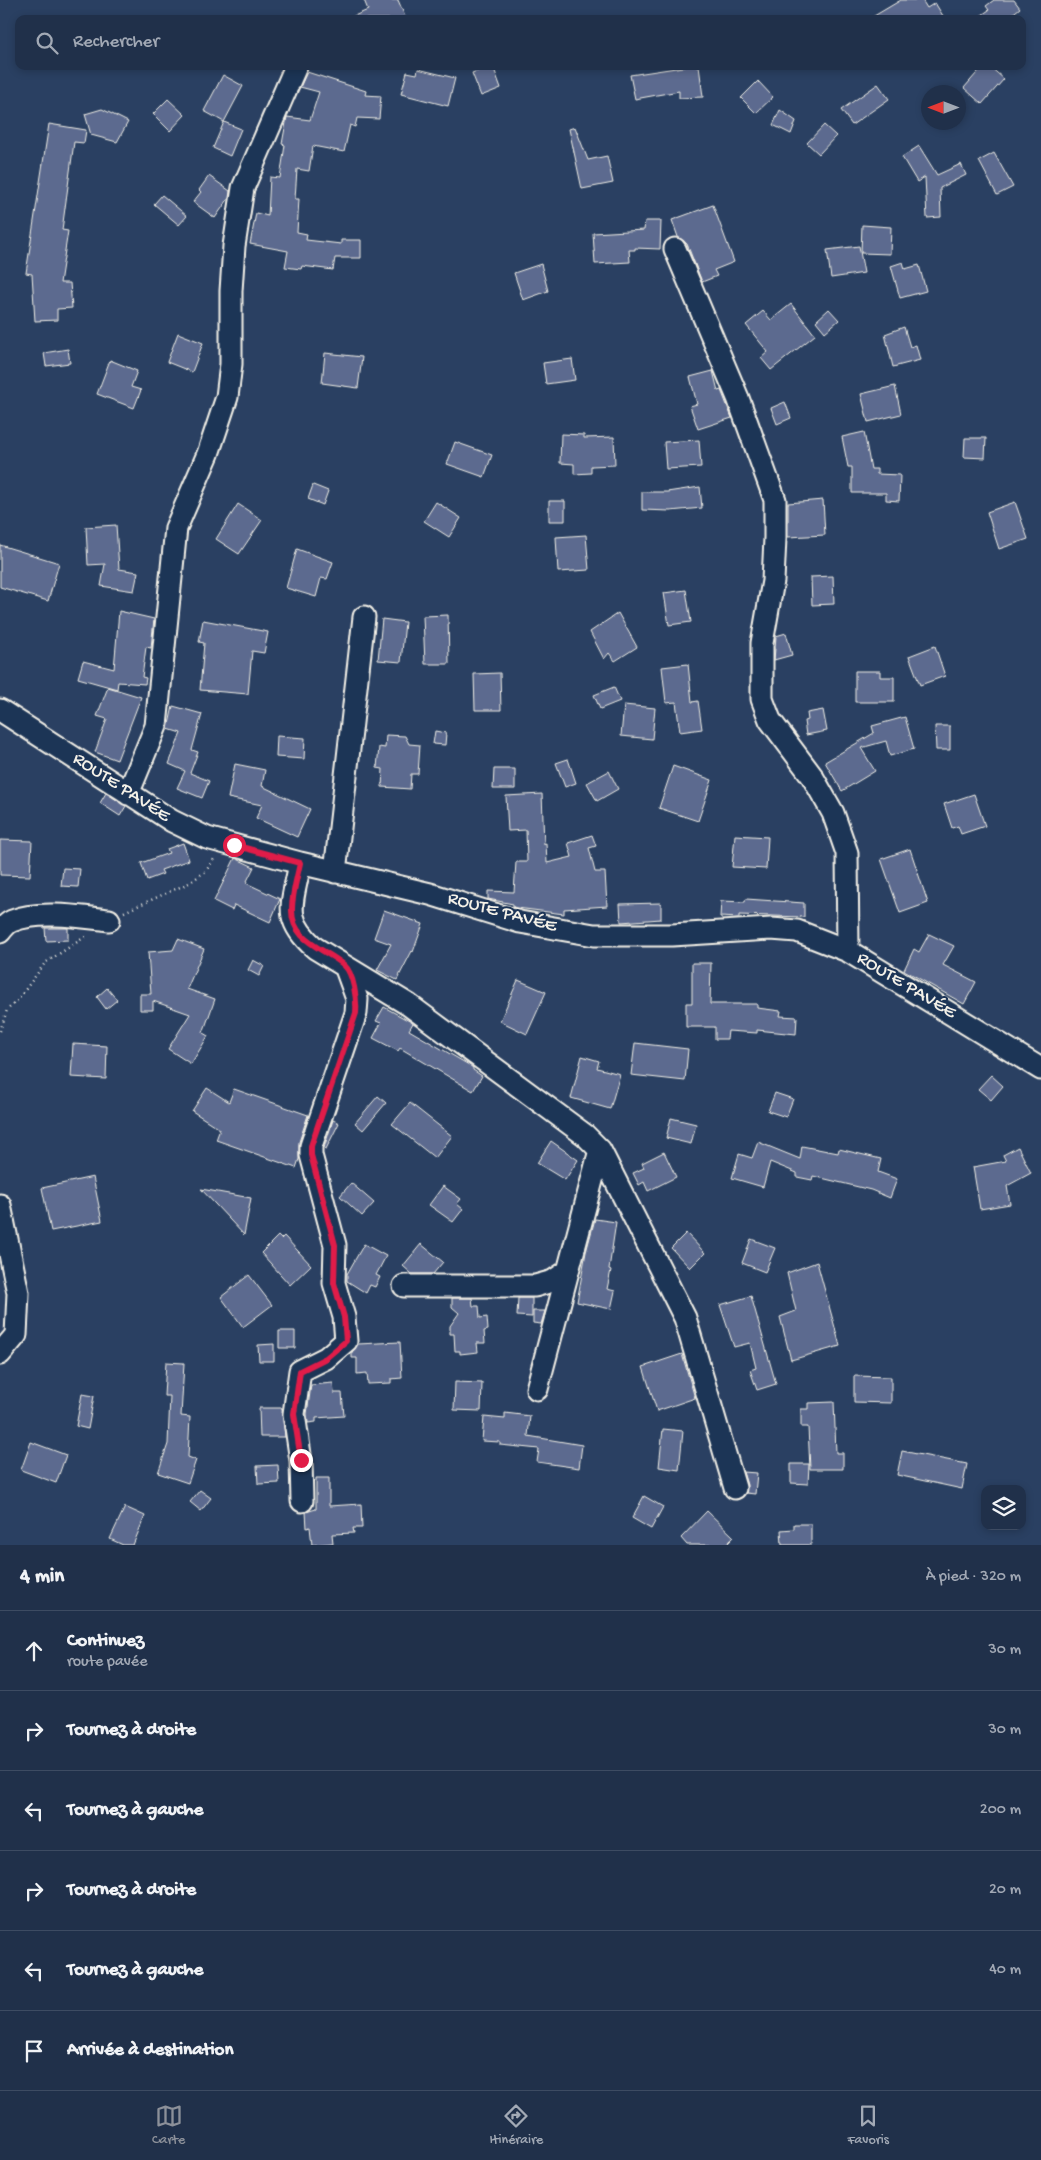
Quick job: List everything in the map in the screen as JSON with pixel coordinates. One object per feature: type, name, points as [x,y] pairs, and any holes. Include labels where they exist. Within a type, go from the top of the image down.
[{"type":"street","points":[[128,794],[156,726],[176,528],[208,454],[227,397],[231,364],[231,291],[243,188],[294,70]]},
{"type":"street","points":[[675,249],[738,398],[774,500],[773,581],[762,643],[762,699],[770,720],[812,776],[833,813],[847,853],[848,951]]},
{"type":"street","points":[[335,872],[364,616]]},
{"type":"street","name":"ROUTE PAVÉE","points":[[0,710],[172,822],[208,838],[335,872],[430,894],[520,922],[594,934],[672,935],[771,928],[797,931],[848,951],[1041,1069]]},
{"type":"street","points":[[300,863],[292,909],[296,928],[315,948],[409,1005],[585,1136],[600,1150],[684,1318],[735,1488]]},
{"type":"street","points":[[0,932],[10,922],[32,916],[109,920]]},
{"type":"street","points":[[302,1501],[301,1460],[294,1414],[300,1371],[326,1358],[346,1341],[344,1317],[334,1283],[335,1245],[311,1155],[311,1146],[356,1013],[357,999],[345,966]]},
{"type":"street","points":[[537,1389],[600,1150]]},
{"type":"street","points":[[0,1205],[18,1292],[16,1335],[0,1354]]},
{"type":"street","points":[[404,1286],[535,1286],[553,1280],[568,1271]]},
{"type":"building","points":[[364,0],[398,0],[404,15],[356,15],[368,10]]},
{"type":"building","points":[[901,0],[922,0],[927,8],[935,3],[942,15],[876,15]]},
{"type":"building","points":[[994,0],[1014,0],[1020,8],[1011,15],[982,15],[989,10],[986,6]]},
{"type":"building","points":[[418,70],[422,70],[455,78],[448,106],[401,94],[407,72],[417,74]]},
{"type":"building","points":[[480,70],[494,70],[501,88],[481,96],[472,73]]},
{"type":"building","points":[[663,70],[700,70],[703,97],[679,98],[679,91],[635,99],[630,75]]},
{"type":"building","points":[[980,70],[994,70],[1004,79],[982,104],[966,90],[966,86]]},
{"type":"building","points":[[307,72],[366,91],[365,95],[381,96],[379,119],[357,118],[355,127],[350,125],[344,152],[313,146],[309,171],[297,169],[295,199],[299,199],[297,232],[307,234],[306,240],[341,244],[341,240],[361,240],[361,258],[335,258],[333,270],[302,266],[301,269],[285,267],[288,251],[250,244],[256,213],[268,216],[270,177],[280,178],[285,145],[282,144],[287,117],[310,120],[319,92],[300,87]]},
{"type":"building","points":[[223,75],[243,86],[224,122],[204,111]]},
{"type":"building","points":[[758,81],[773,97],[756,113],[741,98]]},
{"type":"building","points":[[878,84],[889,99],[852,125],[841,110]]},
{"type":"building","points":[[168,99],[185,115],[170,131],[153,114]]},
{"type":"building","points":[[102,109],[128,122],[117,142],[91,135],[85,114]]},
{"type":"building","points":[[780,110],[796,121],[791,134],[773,125]]},
{"type":"building","points":[[224,122],[241,129],[230,156],[213,148]]},
{"type":"building","points":[[49,124],[86,130],[84,143],[74,142],[62,230],[68,231],[60,283],[70,283],[72,308],[57,309],[57,320],[35,321],[32,274],[26,273]]},
{"type":"building","points":[[824,125],[836,136],[819,154],[807,143]]},
{"type":"building","points":[[575,127],[588,160],[607,156],[613,183],[582,189],[569,129]]},
{"type":"building","points":[[919,146],[937,175],[961,164],[966,175],[940,188],[941,217],[927,218],[925,177],[917,182],[902,157]]},
{"type":"building","points":[[994,153],[1013,187],[997,195],[979,161]]},
{"type":"building","points":[[209,176],[230,191],[229,198],[215,218],[193,202],[201,192],[199,190]]},
{"type":"building","points":[[162,195],[187,216],[179,225],[154,204]]},
{"type":"building","points":[[713,205],[734,262],[714,270],[717,276],[702,282],[687,244],[678,237],[672,220]]},
{"type":"building","points":[[645,221],[661,221],[660,249],[635,248],[635,250],[629,250],[630,262],[595,264],[593,233],[644,230]]},
{"type":"building","points":[[862,225],[891,227],[890,254],[861,253]]},
{"type":"building","points":[[859,246],[864,273],[831,278],[827,250]]},
{"type":"building","points":[[903,262],[905,269],[919,265],[926,291],[900,298],[891,266]]},
{"type":"building","points":[[541,264],[548,291],[523,300],[514,273]]},
{"type":"building","points":[[791,304],[815,335],[771,370],[761,358],[768,352],[746,325],[763,311],[771,320]]},
{"type":"building","points":[[829,309],[839,320],[825,332],[816,321]]},
{"type":"building","points":[[904,327],[910,347],[916,345],[920,360],[893,367],[885,334]]},
{"type":"building","points":[[178,333],[203,343],[192,372],[167,362]]},
{"type":"building","points":[[68,349],[70,363],[46,366],[44,353]]},
{"type":"building","points":[[325,353],[362,357],[358,388],[322,383]]},
{"type":"building","points":[[572,359],[575,380],[546,384],[543,363]]},
{"type":"building","points":[[110,360],[137,371],[131,387],[141,390],[134,408],[97,394]]},
{"type":"building","points":[[713,371],[718,391],[721,390],[732,418],[698,429],[690,406],[697,404],[690,377]]},
{"type":"building","points":[[895,386],[901,414],[868,422],[861,394]]},
{"type":"building","points":[[785,402],[791,418],[777,424],[771,408]]},
{"type":"building","points":[[864,432],[871,469],[877,469],[877,474],[900,475],[899,501],[886,500],[886,493],[852,493],[852,467],[848,467],[842,437]]},
{"type":"building","points":[[561,434],[584,435],[584,438],[614,437],[615,465],[591,466],[591,473],[574,474],[574,464],[560,463]]},
{"type":"building","points":[[965,438],[986,438],[985,458],[964,457]]},
{"type":"building","points":[[699,440],[701,467],[666,469],[664,442]]},
{"type":"building","points":[[455,442],[492,455],[484,477],[447,464]]},
{"type":"building","points":[[313,485],[328,491],[323,505],[308,499]]},
{"type":"building","points":[[700,487],[702,508],[670,511],[642,510],[642,492],[667,492]]},
{"type":"building","points":[[823,500],[825,535],[788,537],[788,503]]},
{"type":"building","points":[[549,501],[565,501],[565,521],[549,521]]},
{"type":"building","points":[[436,502],[461,518],[449,537],[424,521]]},
{"type":"building","points":[[1015,502],[1028,539],[999,549],[987,512]]},
{"type":"building","points":[[238,504],[262,520],[239,554],[216,539]]},
{"type":"building","points":[[116,525],[119,569],[138,572],[134,591],[101,586],[105,564],[88,565],[86,527]]},
{"type":"building","points":[[586,535],[589,570],[558,572],[556,537]]},
{"type":"building","points":[[0,545],[59,563],[48,601],[0,587]]},
{"type":"building","points":[[297,549],[333,562],[327,579],[321,578],[316,597],[286,588]]},
{"type":"building","points":[[833,576],[834,604],[812,605],[811,577]]},
{"type":"building","points":[[686,590],[691,622],[669,625],[664,593]]},
{"type":"building","points":[[119,611],[154,619],[151,648],[146,647],[142,677],[146,678],[145,684],[118,682],[117,689],[78,678],[83,661],[114,669]]},
{"type":"building","points":[[618,613],[637,647],[615,661],[609,653],[604,659],[590,632]]},
{"type":"building","points":[[448,615],[449,664],[425,664],[423,616]]},
{"type":"building","points":[[382,619],[405,622],[401,662],[378,660]]},
{"type":"building","points":[[203,620],[268,632],[264,653],[252,651],[248,694],[200,690],[204,643],[199,642]]},
{"type":"building","points":[[786,633],[792,655],[774,660],[776,636]]},
{"type":"building","points":[[935,646],[945,676],[920,685],[909,656]]},
{"type":"building","points":[[688,664],[692,702],[698,701],[702,729],[680,732],[676,702],[666,703],[662,667]]},
{"type":"building","points":[[855,671],[880,671],[880,677],[894,677],[894,702],[855,702]]},
{"type":"building","points":[[500,673],[501,710],[475,710],[474,674]]},
{"type":"building","points":[[108,687],[141,697],[117,760],[95,752],[107,719],[97,716]]},
{"type":"building","points":[[614,687],[620,701],[600,709],[594,695]]},
{"type":"building","points":[[624,705],[655,708],[652,739],[621,736]]},
{"type":"building","points":[[173,706],[202,714],[192,750],[198,752],[190,773],[209,781],[202,798],[177,788],[185,771],[169,764],[181,733],[168,729]]},
{"type":"building","points":[[823,710],[827,731],[806,735],[804,721],[808,720],[807,713]]},
{"type":"building","points":[[905,717],[914,749],[890,756],[886,741],[861,748],[875,771],[842,791],[825,762],[874,733],[872,726]]},
{"type":"building","points":[[935,726],[950,726],[950,750],[936,750]]},
{"type":"building","points":[[435,731],[446,733],[445,745],[433,744]]},
{"type":"building","points":[[386,735],[405,736],[409,744],[420,745],[418,774],[411,774],[410,789],[382,787],[383,769],[377,768],[379,747],[385,748]]},
{"type":"building","points":[[277,736],[305,738],[304,759],[276,757]]},
{"type":"building","points":[[568,759],[576,783],[565,787],[556,763]]},
{"type":"building","points":[[235,764],[265,770],[262,786],[310,809],[297,837],[256,818],[262,805],[228,798]]},
{"type":"building","points":[[673,766],[712,780],[698,821],[659,808]]},
{"type":"building","points":[[494,769],[515,769],[515,789],[493,789]]},
{"type":"building","points":[[609,771],[618,789],[597,801],[587,783]]},
{"type":"building","points":[[106,793],[126,806],[120,816],[100,803]]},
{"type":"building","points":[[542,794],[544,844],[546,843],[547,863],[572,857],[568,843],[592,835],[596,846],[589,848],[595,872],[605,872],[607,906],[564,909],[564,914],[517,908],[513,907],[513,904],[488,899],[488,891],[514,892],[516,862],[527,862],[526,830],[508,831],[506,796]]},
{"type":"building","points":[[974,794],[985,826],[961,834],[958,826],[952,828],[944,804]]},
{"type":"building","points":[[735,835],[768,837],[766,869],[732,867]]},
{"type":"building","points":[[0,840],[32,841],[30,876],[0,875]]},
{"type":"building","points":[[183,843],[189,860],[161,870],[163,874],[147,880],[141,863],[169,853],[167,849]]},
{"type":"building","points":[[910,849],[928,903],[900,913],[881,859]]},
{"type":"building","points":[[235,858],[254,867],[246,883],[280,899],[270,922],[234,905],[232,910],[214,901]]},
{"type":"building","points":[[63,868],[80,869],[78,887],[61,886]]},
{"type":"building","points":[[746,899],[804,903],[804,917],[739,915],[739,918],[720,917],[721,901],[745,902]]},
{"type":"building","points":[[661,903],[661,919],[621,922],[620,904]]},
{"type":"building","points":[[384,910],[423,924],[413,952],[397,980],[377,970],[391,944],[374,938]]},
{"type":"building","points":[[45,928],[68,928],[68,940],[46,941]]},
{"type":"building","points":[[929,934],[954,946],[943,965],[976,982],[964,1004],[904,970],[914,949],[919,952]]},
{"type":"building","points":[[178,939],[204,949],[187,989],[215,999],[203,1033],[208,1036],[191,1064],[168,1049],[190,1014],[153,1001],[153,1010],[140,1010],[140,994],[151,994],[148,952],[173,950]]},
{"type":"building","points":[[253,960],[264,966],[259,976],[248,970]]},
{"type":"building","points":[[692,963],[711,963],[710,1004],[757,1004],[757,1008],[781,1011],[780,1016],[797,1017],[796,1034],[757,1030],[757,1033],[728,1031],[727,1039],[715,1039],[715,1027],[686,1027],[686,1003],[692,1003]]},
{"type":"building","points":[[518,980],[546,992],[527,1034],[500,1021]]},
{"type":"building","points":[[107,988],[117,1000],[106,1009],[97,997]]},
{"type":"building","points":[[384,1007],[413,1023],[409,1030],[469,1065],[482,1076],[473,1091],[400,1048],[398,1051],[373,1038],[381,1023],[376,1021]]},
{"type":"building","points":[[635,1043],[688,1049],[685,1081],[631,1075]]},
{"type":"building","points":[[73,1044],[107,1046],[106,1079],[71,1077]]},
{"type":"building","points":[[582,1056],[599,1061],[597,1068],[620,1074],[610,1109],[571,1098]]},
{"type":"building","points":[[991,1075],[1003,1086],[991,1100],[978,1089]]},
{"type":"building","points":[[207,1088],[229,1102],[234,1089],[308,1115],[299,1142],[299,1159],[296,1168],[216,1140],[220,1129],[192,1111]]},
{"type":"building","points":[[775,1093],[793,1099],[786,1117],[768,1111]]},
{"type":"building","points":[[378,1096],[386,1103],[363,1130],[355,1123]]},
{"type":"building","points":[[410,1103],[452,1136],[435,1158],[392,1124]]},
{"type":"building","points":[[671,1118],[696,1124],[691,1144],[666,1138]]},
{"type":"building","points":[[333,1120],[339,1123],[326,1149],[324,1148]]},
{"type":"building","points":[[551,1141],[578,1160],[565,1180],[537,1163]]},
{"type":"building","points":[[758,1142],[800,1159],[802,1146],[838,1153],[839,1149],[881,1159],[878,1172],[897,1179],[890,1198],[871,1190],[813,1176],[812,1180],[797,1177],[797,1173],[770,1162],[763,1187],[732,1178],[739,1154],[752,1158]]},
{"type":"building","points":[[1018,1147],[1031,1173],[1007,1186],[1010,1204],[980,1209],[973,1167],[1006,1161],[1003,1155]]},
{"type":"building","points":[[664,1152],[676,1177],[648,1191],[644,1182],[639,1185],[633,1173],[644,1168],[642,1163]]},
{"type":"building","points":[[93,1177],[102,1221],[51,1231],[42,1188]]},
{"type":"building","points":[[351,1183],[374,1203],[362,1216],[340,1196]]},
{"type":"building","points":[[443,1186],[461,1199],[457,1204],[463,1209],[453,1222],[429,1205]]},
{"type":"building","points":[[201,1189],[251,1198],[244,1235]]},
{"type":"building","points":[[595,1219],[616,1222],[607,1289],[615,1291],[611,1309],[577,1302],[586,1252]]},
{"type":"building","points":[[686,1233],[705,1253],[690,1268],[671,1248]]},
{"type":"building","points":[[278,1236],[281,1239],[284,1236],[311,1265],[290,1285],[261,1253]]},
{"type":"building","points":[[751,1239],[775,1248],[765,1272],[742,1263]]},
{"type":"building","points":[[364,1244],[386,1256],[376,1275],[380,1277],[375,1287],[370,1285],[366,1293],[347,1281],[347,1274]]},
{"type":"building","points":[[421,1244],[443,1262],[433,1274],[412,1274],[403,1266]]},
{"type":"building","points":[[817,1262],[840,1346],[791,1360],[780,1317],[796,1311],[787,1273]]},
{"type":"building","points":[[249,1275],[272,1305],[243,1327],[221,1297]]},
{"type":"building","points":[[751,1296],[776,1384],[757,1390],[750,1370],[756,1368],[750,1343],[734,1347],[720,1305]]},
{"type":"building","points":[[452,1298],[472,1298],[473,1306],[479,1306],[480,1318],[487,1317],[488,1330],[484,1331],[485,1343],[477,1343],[478,1352],[460,1354],[460,1351],[455,1351],[454,1334],[450,1334],[450,1326],[459,1313],[452,1307]]},
{"type":"building","points":[[518,1298],[532,1298],[532,1317],[517,1316]]},
{"type":"building","points":[[533,1311],[545,1311],[541,1324],[533,1323]]},
{"type":"building","points":[[279,1331],[295,1331],[295,1348],[279,1348]]},
{"type":"building","points":[[400,1342],[402,1378],[391,1379],[391,1383],[368,1384],[367,1373],[357,1374],[357,1358],[352,1358],[352,1352],[358,1344]]},
{"type":"building","points":[[274,1344],[274,1361],[259,1361],[258,1345]]},
{"type":"building","points":[[682,1354],[695,1398],[657,1411],[643,1367]]},
{"type":"building","points":[[166,1362],[184,1363],[181,1416],[190,1417],[188,1457],[196,1460],[188,1483],[158,1473],[168,1444],[170,1396],[164,1396]]},
{"type":"building","points":[[854,1376],[891,1377],[891,1403],[854,1402]]},
{"type":"building","points":[[455,1382],[482,1383],[481,1411],[454,1410]]},
{"type":"building","points":[[333,1383],[334,1393],[342,1393],[344,1416],[316,1418],[316,1422],[308,1423],[307,1414],[311,1385]]},
{"type":"building","points":[[82,1394],[94,1396],[88,1429],[76,1426]]},
{"type":"building","points":[[834,1402],[836,1453],[843,1453],[843,1469],[810,1469],[808,1427],[801,1427],[801,1409],[808,1409],[808,1403]]},
{"type":"building","points":[[259,1408],[282,1408],[285,1437],[260,1437]]},
{"type":"building","points":[[505,1413],[530,1416],[528,1436],[582,1445],[579,1468],[537,1462],[539,1449],[500,1445],[500,1442],[482,1441],[484,1417],[505,1419]]},
{"type":"building","points":[[663,1429],[683,1431],[679,1470],[659,1467]]},
{"type":"building","points":[[31,1442],[66,1455],[56,1483],[21,1470]]},
{"type":"building","points":[[902,1451],[967,1464],[962,1489],[897,1475]]},
{"type":"building","points":[[791,1464],[809,1464],[808,1484],[791,1483]]},
{"type":"building","points":[[278,1465],[279,1483],[258,1484],[257,1466]]},
{"type":"building","points":[[743,1472],[757,1473],[755,1494],[746,1493],[747,1485]]},
{"type":"building","points":[[316,1478],[329,1478],[329,1506],[361,1504],[362,1528],[353,1528],[354,1533],[332,1534],[333,1543],[312,1545],[310,1527],[307,1528],[306,1512],[316,1509]]},
{"type":"building","points":[[200,1490],[211,1498],[201,1511],[190,1502]]},
{"type":"building","points":[[644,1496],[663,1507],[651,1529],[632,1518]]},
{"type":"building","points":[[125,1507],[145,1516],[133,1545],[123,1545],[110,1539]]},
{"type":"building","points":[[707,1511],[734,1537],[726,1545],[687,1545],[681,1538]]},
{"type":"building","points":[[794,1524],[811,1524],[811,1545],[782,1545],[781,1530],[794,1529]]},
{"type":"route","points":[[234,845],[300,863],[292,909],[296,928],[304,939],[315,948],[345,966],[357,999],[356,1013],[311,1146],[311,1155],[335,1245],[334,1283],[344,1317],[346,1341],[326,1358],[300,1371],[294,1414],[301,1460]]}]
